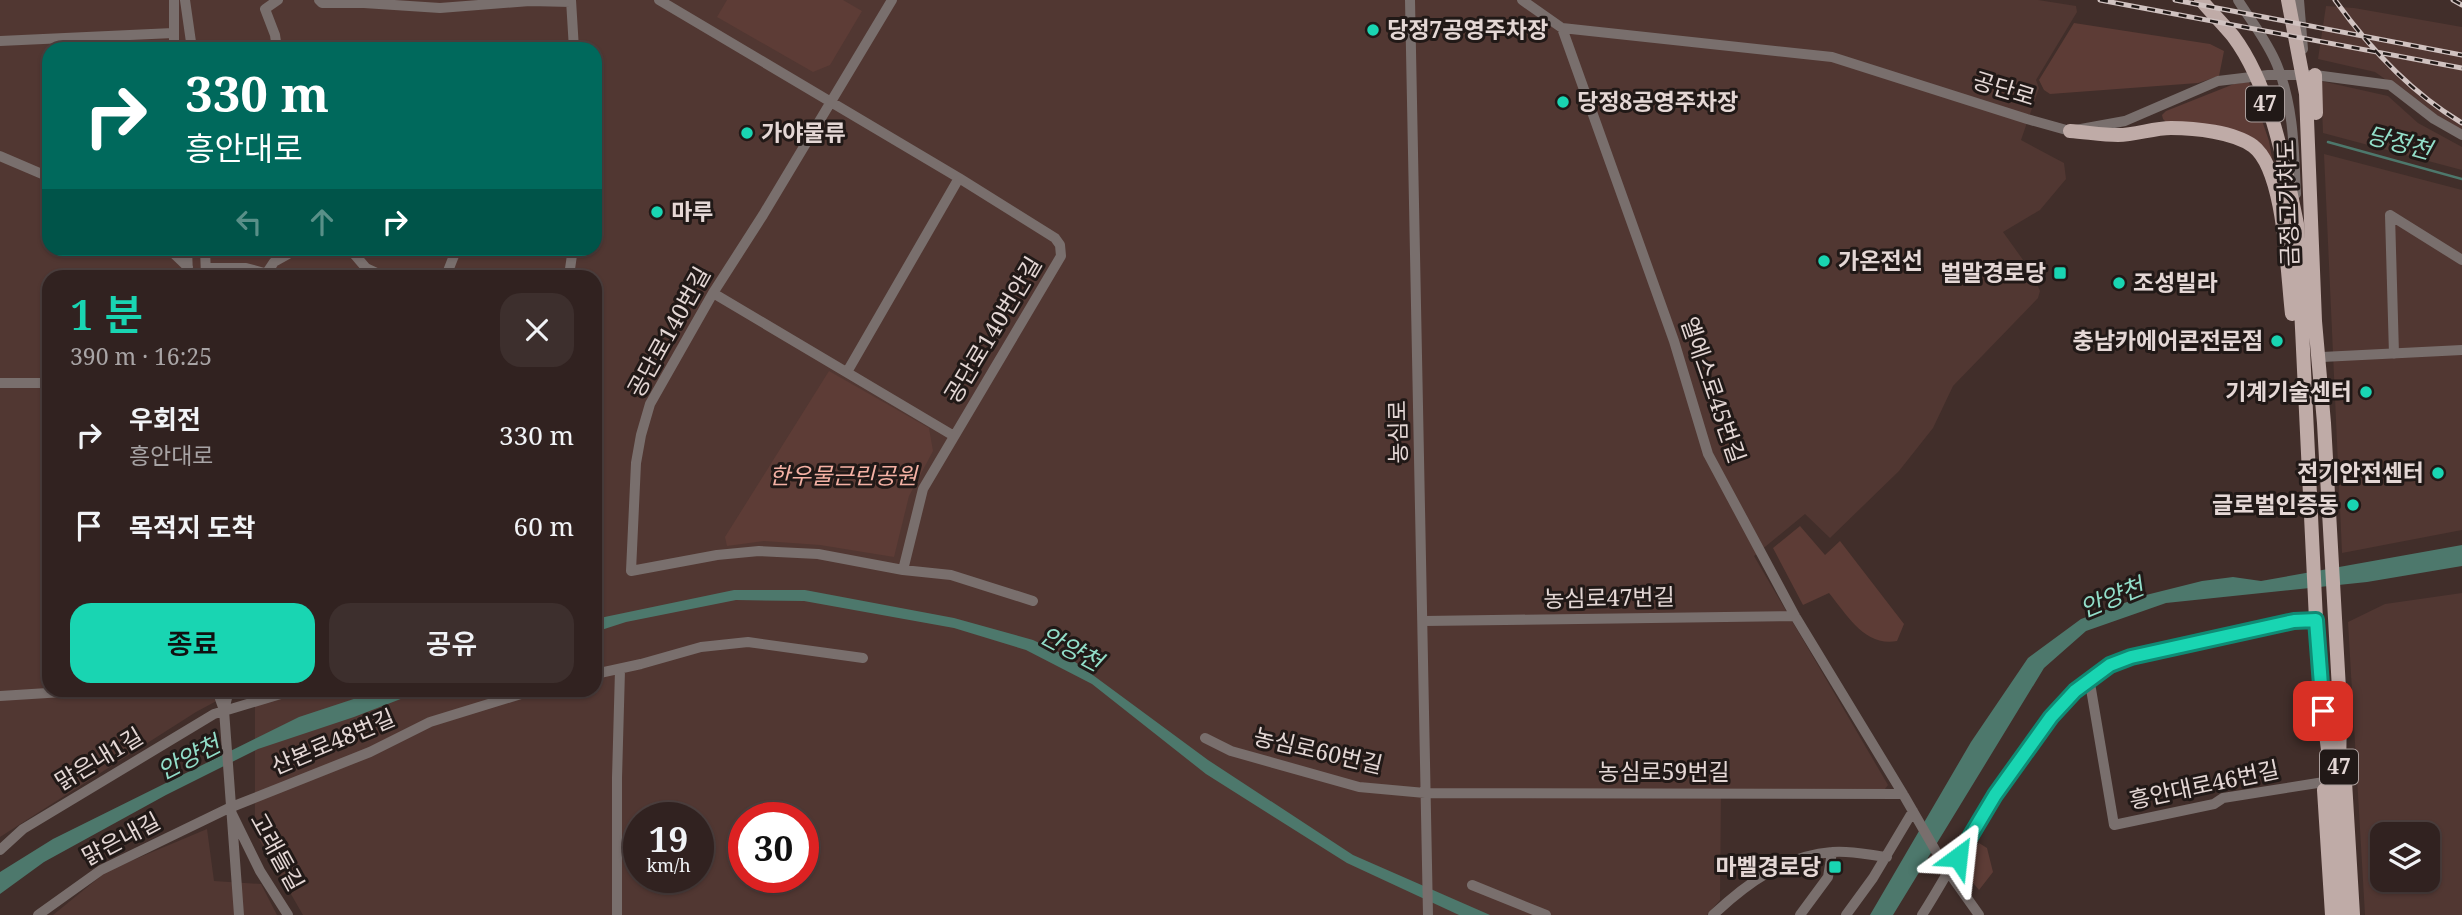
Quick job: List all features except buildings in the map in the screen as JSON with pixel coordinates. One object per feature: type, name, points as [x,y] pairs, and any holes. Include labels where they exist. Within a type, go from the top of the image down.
[{"type":"main road","name":"47","points":[[2201,0],[2234,37],[2251,67],[2272,120],[2297,224]]},
{"type":"main road","name":"금정고가차도","points":[[2288,0],[2306,94],[2308,322]]},
{"type":"main road","points":[[2315,75],[2324,423]]},
{"type":"main road","points":[[2070,131],[2119,135],[2172,128],[2222,133],[2254,146],[2264,157],[2273,174],[2279,199],[2305,425]]},
{"type":"main road","name":"금정고가차도","points":[[2297,224],[2308,322]]},
{"type":"main road","name":"47","points":[[2308,322],[2324,423],[2335,608],[2340,707],[2338,827],[2342,915]]},
{"type":"main road","name":"47","points":[[2308,322],[2305,425],[2312,554],[2323,711],[2338,827]]},
{"type":"main road","points":[[2340,707],[2353,915]]},
{"type":"main road","points":[[2323,711],[2324,782],[2332,915]]},
{"type":"street","points":[[173,0],[174,42]]},
{"type":"street","points":[[185,0],[191,42]]},
{"type":"street","points":[[276,42],[265,9],[278,0]]},
{"type":"street","points":[[319,0],[322,3],[363,1],[440,8],[530,1],[571,1],[574,42]]},
{"type":"street","name":"공단로140번안길","points":[[659,0],[959,177],[1055,238],[1060,245],[1061,256],[923,489],[903,570]]},
{"type":"street","name":"공단로140번길","points":[[891,0],[763,215],[713,293],[650,404],[636,463],[631,571],[717,555],[759,551],[818,554],[903,570],[951,575],[1033,601]]},
{"type":"street","name":"농심로","points":[[1410,0],[1428,915]]},
{"type":"street","name":"공단로","points":[[1522,0],[1562,28],[1832,57],[2070,131],[2125,121],[2218,81],[2268,75],[2315,75],[2390,85],[2434,119],[2462,135]]},
{"type":"street","points":[[2238,0],[2277,64],[2287,97],[2293,126],[2297,224]]},
{"type":"street","points":[[2299,0],[2306,94]]},
{"type":"street","name":"엘에스로45번길","points":[[1562,28],[1675,341],[1708,454],[1794,616],[1947,870]]},
{"type":"street","points":[[83,42],[173,33]]},
{"type":"street","points":[[0,41],[42,42]]},
{"type":"street","points":[[0,156],[42,174]]},
{"type":"street","points":[[848,372],[959,177]]},
{"type":"street","points":[[2394,354],[2390,215],[2462,260]]},
{"type":"street","points":[[175,256],[186,270]]},
{"type":"street","points":[[272,270],[274,262],[285,256]]},
{"type":"street","points":[[356,256],[370,270]]},
{"type":"street","points":[[226,270],[253,270]]},
{"type":"street","points":[[713,293],[954,436]]},
{"type":"street","points":[[2322,357],[2462,350]]},
{"type":"street","points":[[0,383],[42,383]]},
{"type":"street","points":[[1922,915],[1995,795],[2051,717],[2087,681],[2110,665],[2131,657],[2316,615]]},
{"type":"street","name":"농심로47번길","points":[[1424,621],[1794,616]]},
{"type":"street","points":[[602,673],[701,647],[748,642],[863,658]]},
{"type":"street","points":[[617,915],[620,670]]},
{"type":"street","name":"흥안대로46번길","points":[[2087,681],[2091,690],[2114,825],[2214,804],[2223,798],[2324,782]]},
{"type":"street","points":[[0,696],[42,693]]},
{"type":"street","points":[[219,697],[224,715],[237,913]]},
{"type":"street","points":[[224,715],[228,697]]},
{"type":"street","name":"맑은내1길","points":[[0,850],[23,829],[155,749],[224,715],[274,697]]},
{"type":"street","name":"산본로48번길","points":[[229,802],[370,752],[430,722],[511,697]]},
{"type":"street","name":"농심로60번길","points":[[1205,738],[1231,751],[1359,787],[1425,793]]},
{"type":"street","name":"농심로59번길","points":[[1425,793],[1903,794]]},
{"type":"street","name":"맑은내길","points":[[38,915],[101,870],[229,802]]},
{"type":"street","name":"고래들길","points":[[229,802],[261,871],[288,915]]},
{"type":"street","points":[[1846,915],[1914,813]]},
{"type":"street","points":[[1713,915],[1763,874],[1802,857],[1832,852],[1886,857]]},
{"type":"street","points":[[1800,915],[1828,877],[1832,852]]},
{"type":"street","points":[[1947,870],[1979,915]]},
{"type":"street","points":[[1472,885],[1546,915]]},
{"type":"shaded area","points":[[0,0],[2038,0],[2076,6],[2077,12],[2036,80],[2039,88],[2021,140],[2064,163],[2066,179],[2040,210],[2003,232],[2031,271],[2040,291],[2038,298],[1953,386],[1933,428],[1899,471],[1830,538],[1805,514],[1754,556],[1888,785],[1885,789],[1721,791],[1720,900],[1707,915],[303,915],[255,832],[255,697],[602,697],[602,270],[42,270],[42,697],[224,697],[0,837]]},
{"type":"shaded area","points":[[2326,6],[2354,8],[2462,27],[2462,130],[2443,120],[2375,72],[2318,59]]},
{"type":"shaded area","points":[[2321,81],[2388,96],[2418,123],[2462,147],[2462,170],[2323,133]]},
{"type":"shaded area","points":[[2324,154],[2462,190],[2462,530],[2342,553]]},
{"type":"shaded area","points":[[2462,593],[2462,915],[2365,915],[2348,622],[2385,604]]},
{"type":"shaded area","points":[[207,829],[214,881],[261,884],[277,915],[53,915],[107,871]]},
{"type":"green space","points":[[727,0],[843,0],[862,11],[830,65],[813,72],[717,17]]},
{"type":"green space","points":[[2074,23],[2210,44],[2224,51],[2219,76],[2198,83],[2050,94],[2044,90],[2039,80]]},
{"type":"green space","points":[[2249,82],[2269,141],[2274,169],[2261,147],[2167,123],[2163,119],[2162,115],[2166,111],[2234,84]]},
{"type":"green space","name":"한우물근린공원","points":[[829,371],[929,428],[933,451],[909,496],[894,557],[820,545],[764,541],[727,546],[725,537]]},
{"type":"green space","points":[[1800,526],[1825,555],[1840,541],[1904,624],[1897,641],[1886,642],[1866,634],[1829,593],[1803,605],[1773,548]]},
{"type":"green space","points":[[1979,843],[1987,848],[1993,872],[1979,890],[1967,876],[1967,864]]},
{"type":"water","points":[[2462,545],[2462,566],[2367,582],[2166,603],[2086,631],[2044,668],[1893,915],[1870,915],[1971,742],[2028,658],[2081,619],[2146,595],[2202,581],[2233,577],[2261,581]]},
{"type":"water","points":[[734,590],[805,590],[954,618],[1033,640],[1067,656],[1208,760],[1353,855],[1490,915],[1459,915],[1347,863],[1206,774],[1092,684],[1026,650],[954,628],[804,601],[736,600],[626,622],[602,630],[602,618]]},
{"type":"water","points":[[360,697],[406,697],[258,749],[166,795],[44,862],[0,894],[0,872],[53,839],[299,717]]},
{"type":"waterway","name":"당정천","points":[[2328,142],[2462,179]]},
{"type":"railway","points":[[2100,0],[2462,68]]},
{"type":"railway","points":[[2175,0],[2462,55]]},
{"type":"railway","points":[[2335,0],[2362,36],[2392,68],[2425,98],[2462,123]]},
{"type":"railway","points":[[2453,0],[2462,5]]},
{"type":"place","name":"당정7공영주차장","points":[[1373,30]]},
{"type":"place","name":"당정8공영주차장","points":[[1563,102]]},
{"type":"place","name":"가야물류","points":[[747,133]]},
{"type":"place","name":"마루","points":[[657,212]]},
{"type":"place","name":"가온전선","points":[[1824,261]]},
{"type":"place","name":"벌말경로당","points":[[2060,273]]},
{"type":"place","name":"조성빌라","points":[[2119,283]]},
{"type":"place","name":"충남카에어콘전문점","points":[[2277,341]]},
{"type":"place","name":"기계기술센터","points":[[2366,392]]},
{"type":"place","name":"전기안전센터","points":[[2438,473]]},
{"type":"place","name":"글로벌인증동","points":[[2353,505]]},
{"type":"place","name":"마벨경로당","points":[[1835,867]]},
{"type":"route","points":[[1958,857],[1995,795],[2051,717],[2075,691],[2119,660],[2294,621],[2316,620],[2323,711]]},
{"type":"water label","name":"안양천","points":[[2112,598]]},
{"type":"water label","name":"안양천","points":[[1071,649]]},
{"type":"water label","name":"안양천","points":[[189,758]]}]
